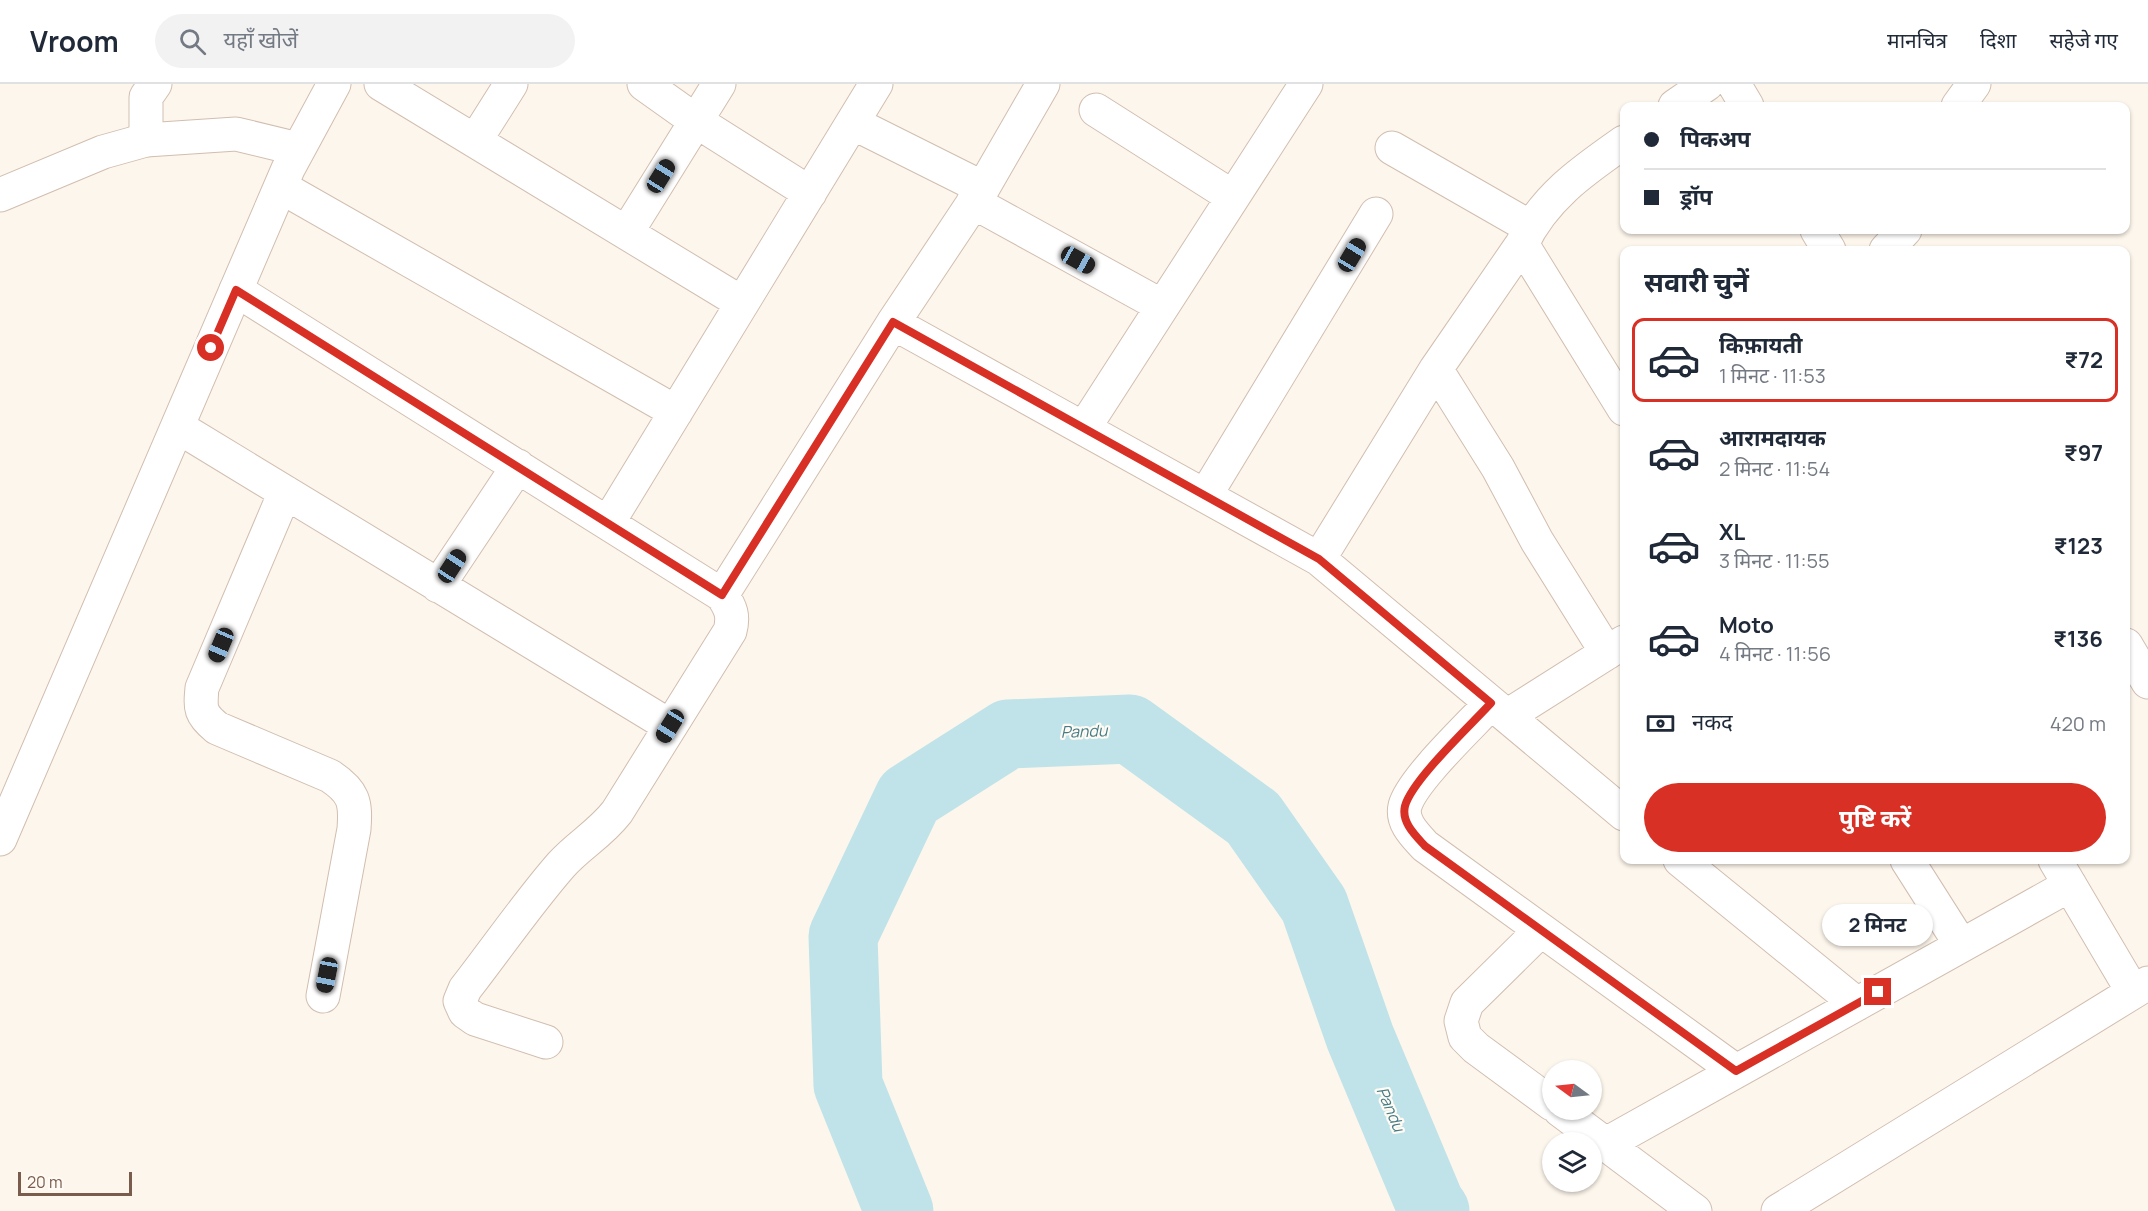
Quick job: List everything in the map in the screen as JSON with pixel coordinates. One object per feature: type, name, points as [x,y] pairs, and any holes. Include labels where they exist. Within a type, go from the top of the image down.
[{"type":"street","points":[[0,839],[298,149],[334,84]]},
{"type":"street","points":[[381,84],[742,303]]},
{"type":"street","points":[[475,141],[511,84]]},
{"type":"street","points":[[644,84],[696,121],[810,193]]},
{"type":"street","points":[[627,232],[719,84]]},
{"type":"street","points":[[608,523],[876,84]]},
{"type":"street","points":[[722,595],[893,322],[978,195],[1043,84]]},
{"type":"street","points":[[1681,102],[1707,84]]},
{"type":"street","points":[[1734,84],[1745,102]]},
{"type":"street","points":[[1961,102],[1974,84]]},
{"type":"street","points":[[1084,428],[1301,86]]},
{"type":"street","points":[[146,88],[146,140]]},
{"type":"street","points":[[1096,110],[1233,196]]},
{"type":"street","points":[[853,123],[1162,306]]},
{"type":"street","points":[[1,193],[103,152],[146,140],[236,134],[298,149]]},
{"type":"street","points":[[1319,559],[1436,369],[1526,236],[1571,180],[1620,145]]},
{"type":"street","points":[[1392,148],[1526,236],[1620,403]]},
{"type":"street","points":[[281,188],[676,412]]},
{"type":"street","points":[[1205,496],[1376,214]]},
{"type":"street","points":[[1890,246],[1901,234]]},
{"type":"street","points":[[236,290],[722,595],[733,618],[730,631],[604,829],[579,848],[554,873],[465,989],[460,1001],[465,1012],[475,1019],[546,1042]]},
{"type":"street","points":[[893,322],[1319,559],[1499,709],[1619,803]]},
{"type":"street","points":[[1436,369],[1498,468],[1537,541],[1616,647],[1499,709],[1416,785],[1404,808],[1409,829],[1425,846],[1736,1071]]},
{"type":"street","points":[[178,426],[670,726]]},
{"type":"street","points":[[438,586],[518,466]]},
{"type":"street","points":[[285,492],[202,688],[200,705],[204,717],[217,728],[330,776],[345,786],[355,805],[354,830],[323,996]]},
{"type":"street","points":[[2130,650],[2148,675]]},
{"type":"street","points":[[1685,864],[1857,1004]]},
{"type":"street","points":[[1910,864],[1961,945]]},
{"type":"street","points":[[1606,1144],[1961,945],[2062,872],[2141,988],[1778,1211]]},
{"type":"street","points":[[1542,930],[1467,1003],[1461,1021],[1465,1037],[1476,1048],[1542,1097]]},
{"type":"street","points":[[1574,1120],[1695,1211]]},
{"type":"waterway","name":"Pandu","points":[[899,1211],[848,1085],[843,936],[909,797],[1008,734],[1130,729],[1253,818],[1314,905],[1360,1037],[1430,1204],[1435,1211]]},
{"type":"route","points":[[211,348],[236,290],[722,595],[893,322],[1319,559],[1491,703],[1416,785],[1404,808],[1409,829],[1425,846],[1736,1071],[1878,992]]}]
